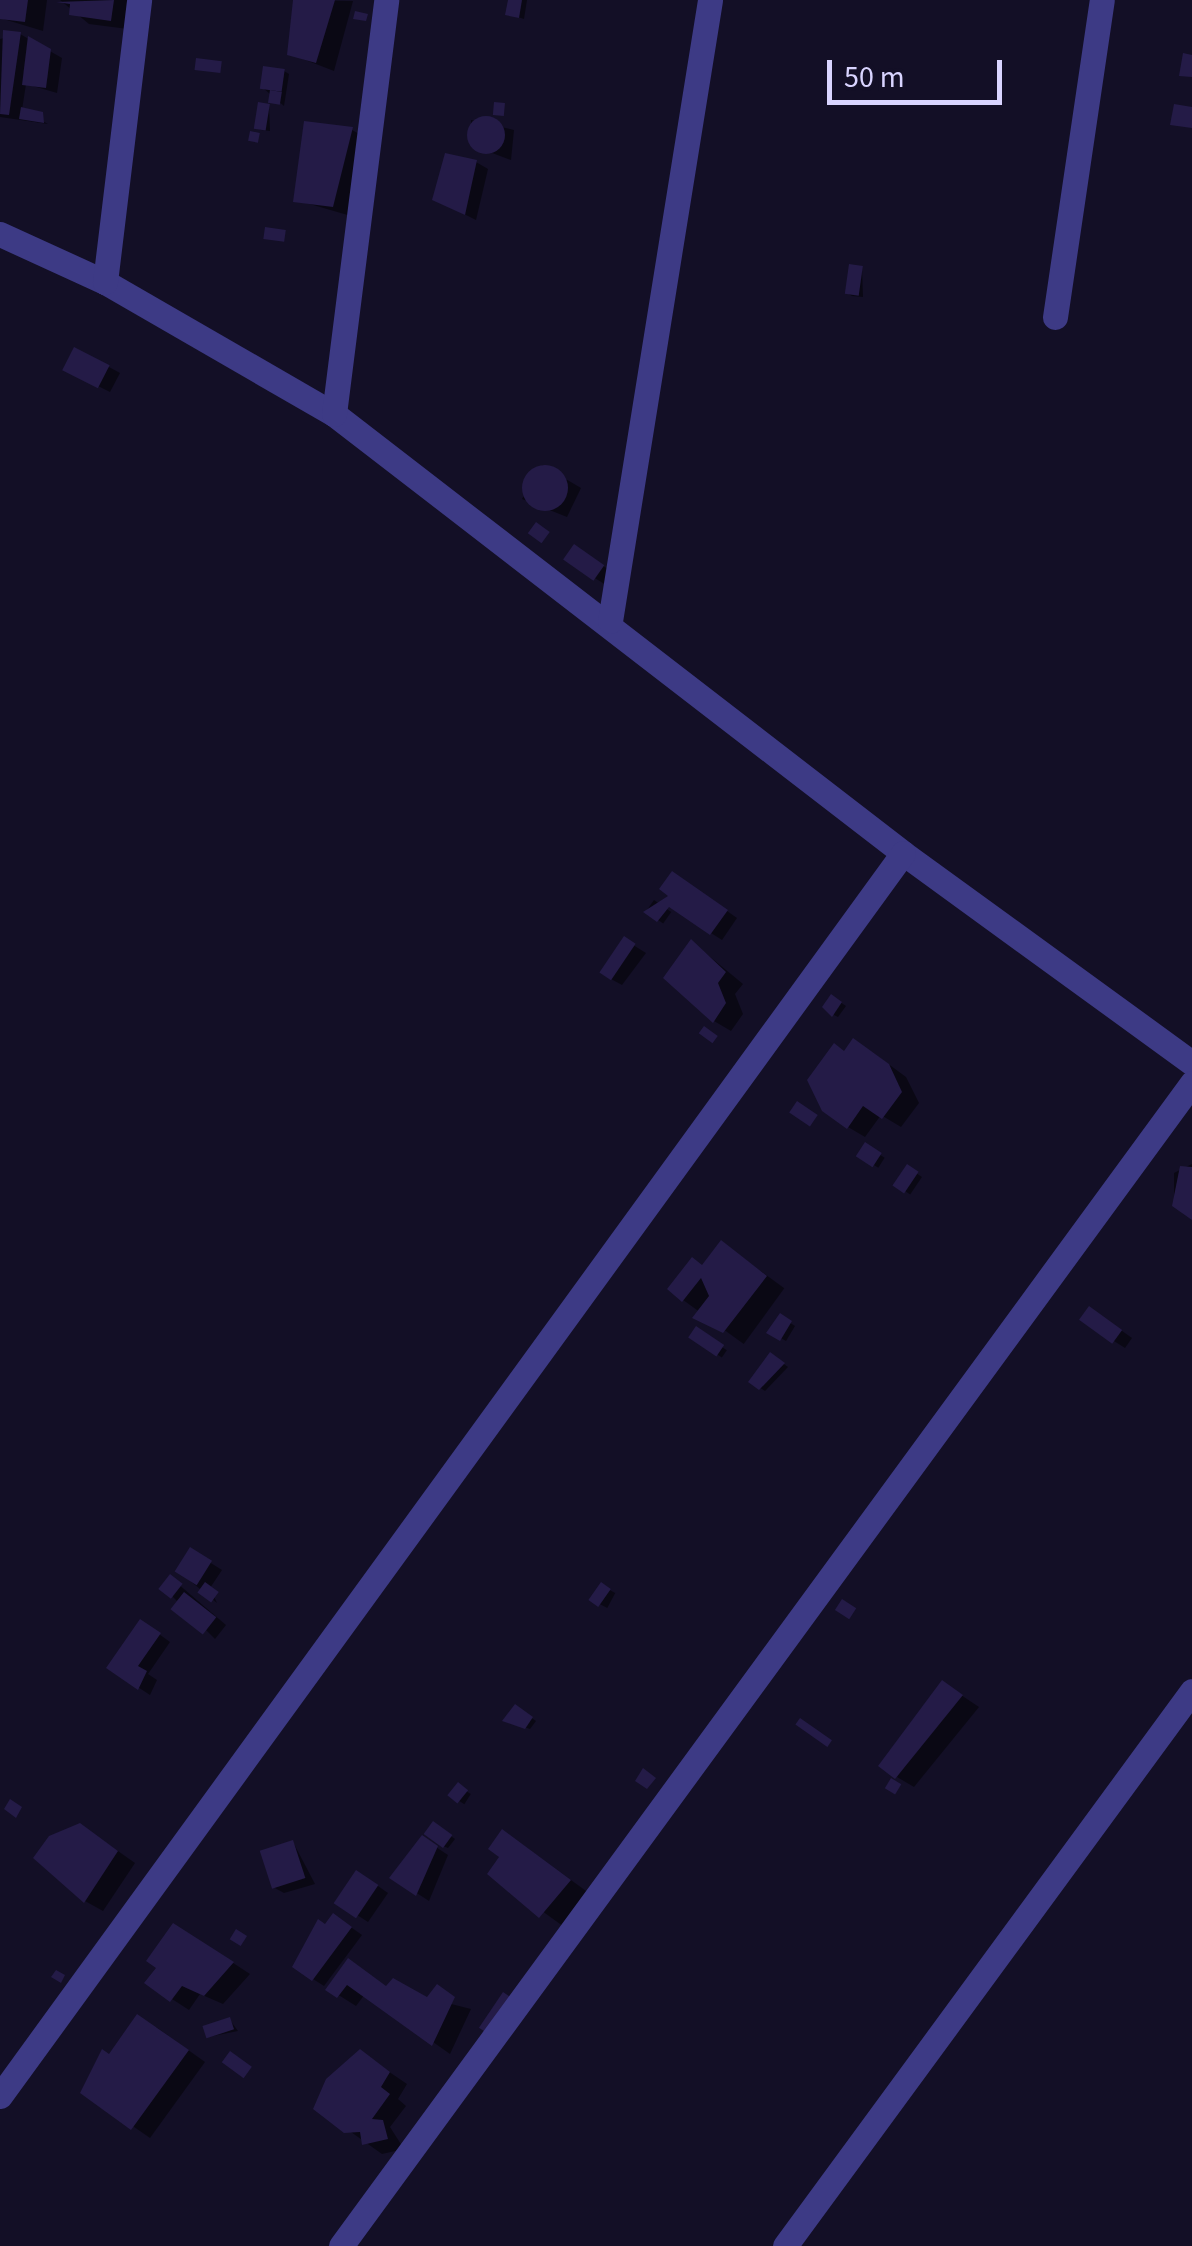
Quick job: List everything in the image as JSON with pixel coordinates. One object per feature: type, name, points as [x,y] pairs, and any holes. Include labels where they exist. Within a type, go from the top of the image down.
[{"type":"street","points":[[105,282],[139,0]]},
{"type":"street","points":[[334,414],[386,0]]},
{"type":"street","points":[[610,622],[710,0]]},
{"type":"street","points":[[1055,317],[1102,0]]},
{"type":"street","points":[[0,234],[105,282],[334,414],[610,622],[902,853],[1192,1063]]},
{"type":"street","points":[[0,2096],[902,853]]},
{"type":"street","points":[[342,2246],[1192,1082]]},
{"type":"street","points":[[785,2246],[1192,1692]]},
{"type":"building","points":[[0,0],[28,0],[25,22],[0,19]]},
{"type":"building","points":[[114,0],[111,21],[69,15],[70,4],[56,2]]},
{"type":"building","points":[[293,0],[335,0],[316,63],[287,55]]},
{"type":"building","points":[[508,0],[522,0],[519,18],[505,15]]},
{"type":"building","points":[[355,11],[368,14],[366,21],[353,19]]},
{"type":"building","points":[[3,30],[21,32],[9,115],[0,114]]},
{"type":"building","points":[[28,36],[51,49],[46,88],[22,85]]},
{"type":"building","points":[[1183,53],[1192,55],[1192,77],[1179,76]]},
{"type":"building","points":[[196,58],[222,61],[220,73],[195,70]]},
{"type":"building","points":[[263,66],[285,69],[282,92],[260,89]]},
{"type":"building","points":[[270,90],[282,92],[280,105],[268,103]]},
{"type":"building","points":[[258,102],[270,104],[266,131],[254,129]]},
{"type":"building","points":[[494,102],[505,103],[504,116],[493,115]]},
{"type":"building","points":[[1174,104],[1192,107],[1192,128],[1170,125]]},
{"type":"building","points":[[21,107],[43,112],[44,123],[19,119]]},
{"type":"building","points":[[486,116],[499,122],[505,135],[499,148],[486,154],[473,148],[467,135],[473,122]]},
{"type":"building","points":[[304,121],[353,127],[333,207],[293,202]]},
{"type":"building","points":[[250,131],[260,133],[258,143],[248,141]]},
{"type":"building","points":[[445,153],[477,160],[465,215],[432,200]]},
{"type":"building","points":[[265,227],[286,230],[284,242],[263,239]]},
{"type":"building","points":[[849,264],[863,266],[859,296],[845,294]]},
{"type":"building","points":[[74,347],[110,365],[98,388],[62,370]]},
{"type":"building","points":[[545,465],[561,472],[568,488],[561,504],[545,511],[529,504],[522,488],[529,472]]},
{"type":"building","points":[[536,522],[550,532],[542,543],[528,533]]},
{"type":"building","points":[[574,544],[604,565],[593,581],[563,560]]},
{"type":"building","points":[[672,871],[728,910],[710,935],[669,907],[657,922],[643,912],[668,896],[659,889]]},
{"type":"building","points":[[624,936],[636,944],[611,980],[599,972]]},
{"type":"building","points":[[691,939],[726,972],[718,983],[726,1003],[713,1023],[663,978]]},
{"type":"building","points":[[831,994],[842,1002],[832,1017],[822,1007]]},
{"type":"building","points":[[704,1026],[718,1036],[712,1043],[699,1033]]},
{"type":"building","points":[[853,1038],[889,1064],[902,1092],[882,1119],[863,1106],[847,1129],[822,1111],[807,1080],[834,1043],[844,1051]]},
{"type":"building","points":[[797,1101],[818,1115],[810,1127],[789,1113]]},
{"type":"building","points":[[865,1142],[882,1153],[873,1167],[856,1156]]},
{"type":"building","points":[[907,1164],[919,1172],[904,1193],[892,1186]]},
{"type":"building","points":[[1180,1166],[1192,1167],[1192,1220],[1172,1206]]},
{"type":"building","points":[[721,1240],[767,1276],[723,1333],[692,1318],[709,1296],[701,1278],[682,1302],[667,1289],[692,1257],[702,1265]]},
{"type":"building","points":[[1089,1306],[1122,1330],[1112,1344],[1079,1320]]},
{"type":"building","points":[[780,1313],[792,1321],[780,1341],[766,1333]]},
{"type":"building","points":[[696,1326],[724,1345],[716,1357],[688,1338]]},
{"type":"building","points":[[770,1352],[785,1363],[759,1390],[748,1382]]},
{"type":"building","points":[[190,1547],[212,1561],[197,1585],[175,1572]]},
{"type":"building","points":[[170,1574],[183,1584],[171,1599],[158,1589]]},
{"type":"building","points":[[205,1582],[219,1592],[211,1603],[197,1593]]},
{"type":"building","points":[[601,1582],[611,1589],[598,1607],[588,1600]]},
{"type":"building","points":[[184,1592],[216,1617],[203,1635],[170,1609]]},
{"type":"building","points":[[842,1599],[856,1608],[849,1619],[835,1610]]},
{"type":"building","points":[[140,1619],[161,1633],[138,1666],[147,1671],[138,1690],[106,1668]]},
{"type":"building","points":[[942,1680],[963,1695],[895,1779],[878,1766]]},
{"type":"building","points":[[515,1704],[533,1717],[525,1729],[502,1721]]},
{"type":"building","points":[[800,1718],[832,1740],[827,1747],[795,1725]]},
{"type":"building","points":[[643,1768],[656,1778],[647,1789],[635,1781]]},
{"type":"building","points":[[891,1778],[901,1784],[895,1794],[885,1788]]},
{"type":"building","points":[[458,1782],[468,1790],[457,1803],[447,1795]]},
{"type":"building","points":[[10,1799],[22,1807],[16,1818],[4,1809]]},
{"type":"building","points":[[433,1821],[452,1835],[443,1848],[424,1834]]},
{"type":"building","points":[[80,1823],[118,1851],[84,1903],[33,1858],[49,1836]]},
{"type":"building","points":[[502,1829],[571,1880],[539,1918],[487,1874],[499,1857],[488,1849]]},
{"type":"building","points":[[422,1835],[438,1846],[416,1896],[389,1878]]},
{"type":"building","points":[[293,1840],[305,1878],[272,1889],[260,1851]]},
{"type":"building","points":[[356,1870],[378,1885],[356,1918],[334,1903]]},
{"type":"building","points":[[333,1913],[352,1927],[312,1981],[292,1967],[318,1919],[325,1924]]},
{"type":"building","points":[[173,1923],[234,1962],[204,1996],[182,1986],[170,2002],[144,1983],[156,1968],[146,1961]]},
{"type":"building","points":[[236,1929],[247,1936],[241,1946],[230,1939]]},
{"type":"building","points":[[348,1958],[386,1986],[393,1978],[427,1997],[437,1984],[455,1997],[432,2046],[347,1985],[337,1998],[325,1990]]},
{"type":"building","points":[[56,1970],[65,1975],[61,1983],[51,1977]]},
{"type":"building","points":[[503,1992],[512,1998],[488,2034],[479,2028]]},
{"type":"building","points":[[137,2014],[189,2050],[131,2130],[80,2093],[102,2049],[109,2054]]},
{"type":"building","points":[[230,2017],[234,2029],[206,2038],[202,2026]]},
{"type":"building","points":[[360,2049],[390,2072],[381,2087],[390,2094],[372,2119],[383,2120],[388,2139],[362,2145],[360,2132],[344,2133],[313,2109],[326,2079]]},
{"type":"building","points":[[230,2051],[252,2067],[244,2078],[222,2062]]}]
